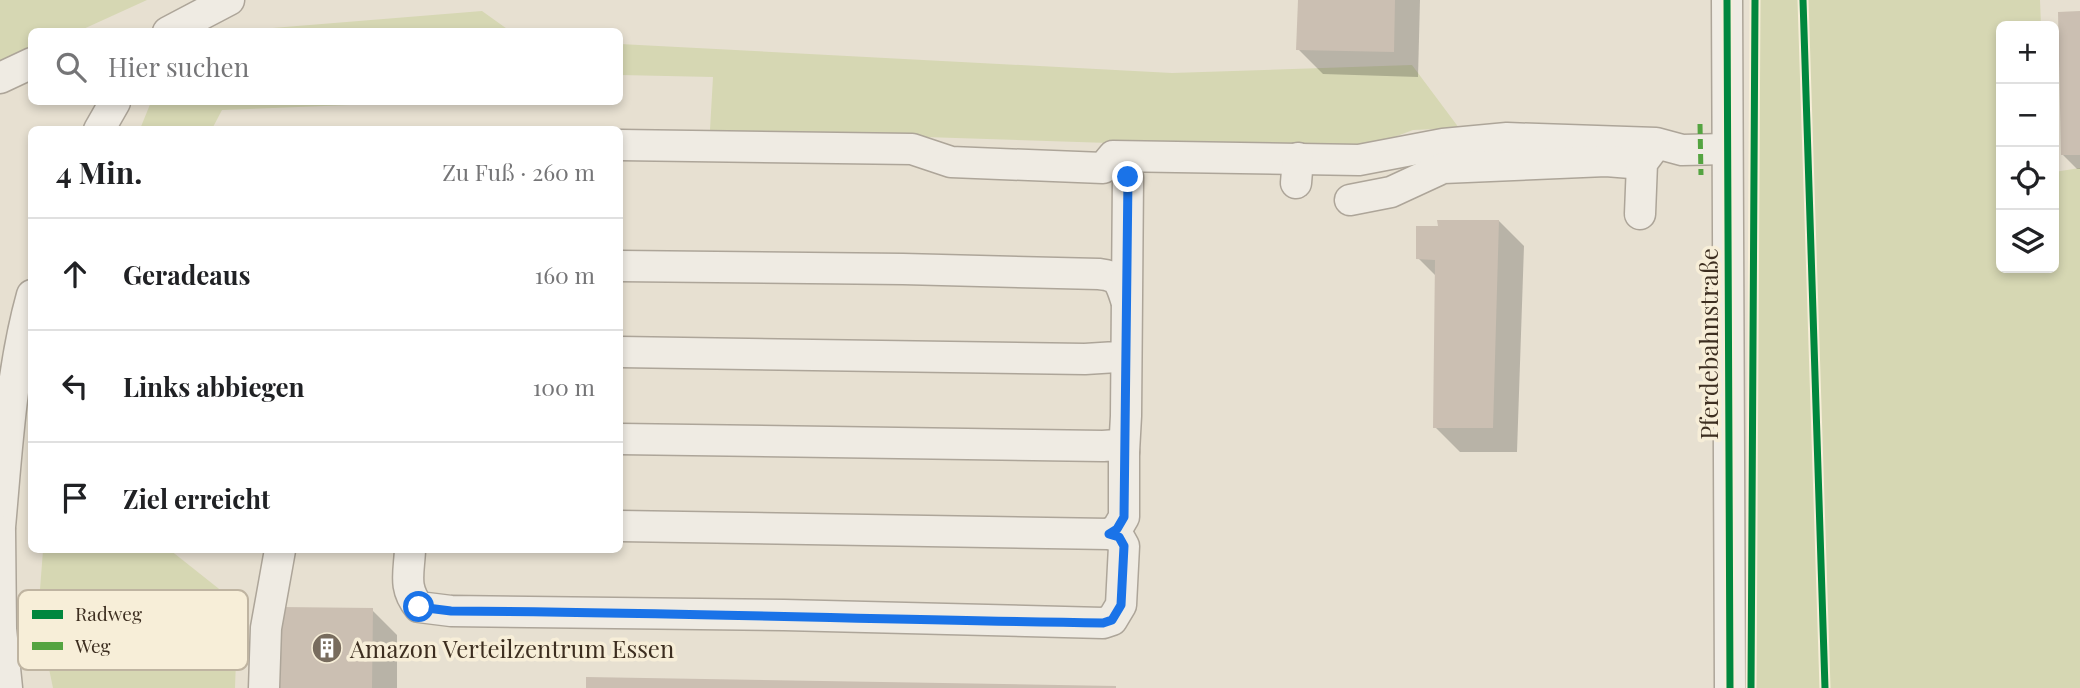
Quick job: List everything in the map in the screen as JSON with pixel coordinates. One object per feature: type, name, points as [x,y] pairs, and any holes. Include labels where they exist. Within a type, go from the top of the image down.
[{"type":"street","points":[[176,28],[229,0]]},
{"type":"street","name":"Pferdebahnstraße","points":[[1727,0],[1730,688]]},
{"type":"street","points":[[0,78],[28,65]]},
{"type":"street","points":[[101,126],[113,105]]},
{"type":"street","points":[[623,145],[912,149],[951,162],[1297,171],[1443,144],[1507,138],[1649,153]]},
{"type":"street","points":[[623,164],[763,167],[780,148]]},
{"type":"street","points":[[1350,200],[1391,192],[1443,168],[1606,161],[1649,153],[1727,149]]},
{"type":"street","points":[[1640,214],[1649,153]]},
{"type":"street","points":[[1115,167],[1212,176]]},
{"type":"street","points":[[1109,534],[1117,529],[1124,517],[1129,219],[1115,167]]},
{"type":"street","points":[[623,266],[1099,274],[1111,275],[1120,283],[1126,300]]},
{"type":"street","points":[[7,688],[0,629],[0,529],[10,412],[28,309]]},
{"type":"street","points":[[623,352],[1085,359],[1117,357],[1126,351]]},
{"type":"street","points":[[623,439],[1117,445],[1124,452]]},
{"type":"street","points":[[410,553],[409,596],[419,607],[451,611],[783,615],[1103,623],[1112,620],[1121,605],[1124,546],[1119,537],[1109,534],[623,526]]},
{"type":"street","points":[[264,688],[266,628],[279,553]]},
{"type":"green space","points":[[0,0],[147,0],[86,28],[28,28],[28,54],[0,68]]},
{"type":"green space","points":[[1759,0],[2040,0],[2041,21],[1996,21],[1996,273],[2059,273],[2059,171],[2080,168],[2080,688],[1756,688]]},
{"type":"green space","points":[[482,11],[506,28],[271,28]]},
{"type":"green space","points":[[623,44],[1172,73],[1412,65],[1459,128],[1413,130],[1357,151],[710,130],[713,77],[623,75]]},
{"type":"green space","points":[[150,105],[350,105],[222,110],[214,126],[141,126]]},
{"type":"green space","points":[[43,553],[174,553],[220,590],[40,590]]},
{"type":"green space","points":[[49,670],[236,670],[235,688],[53,688]]},
{"type":"building","points":[[1298,0],[1395,0],[1394,52],[1296,50]]},
{"type":"building","points":[[2080,11],[2080,155],[2061,155],[2058,12]]},
{"type":"building","points":[[1437,220],[1499,220],[1493,428],[1433,428],[1435,260],[1416,259],[1416,226],[1438,226]]},
{"type":"building","name":"Amazon Verteilzentrum Essen","points":[[281,607],[373,608],[372,688],[280,688]]},
{"type":"building","name":"Amazon Verteilzentrum Essen","points":[[586,677],[1116,686],[1116,688],[586,688]]},
{"type":"marked path","points":[[1700,124],[1701,175]]},
{"type":"cycle path","points":[[1727,0],[1730,688]]},
{"type":"cycle path","points":[[1751,688],[1755,0]]},
{"type":"cycle path","points":[[1803,0],[1825,688]]},
{"type":"place","name":"Amazon Verteilzentrum Essen","points":[[327,648]]},
{"type":"route","points":[[419,607],[451,611],[783,615],[1008,622],[1103,623],[1112,620],[1121,605],[1124,546],[1119,537],[1109,534],[1117,529],[1124,517],[1128,177]]}]
